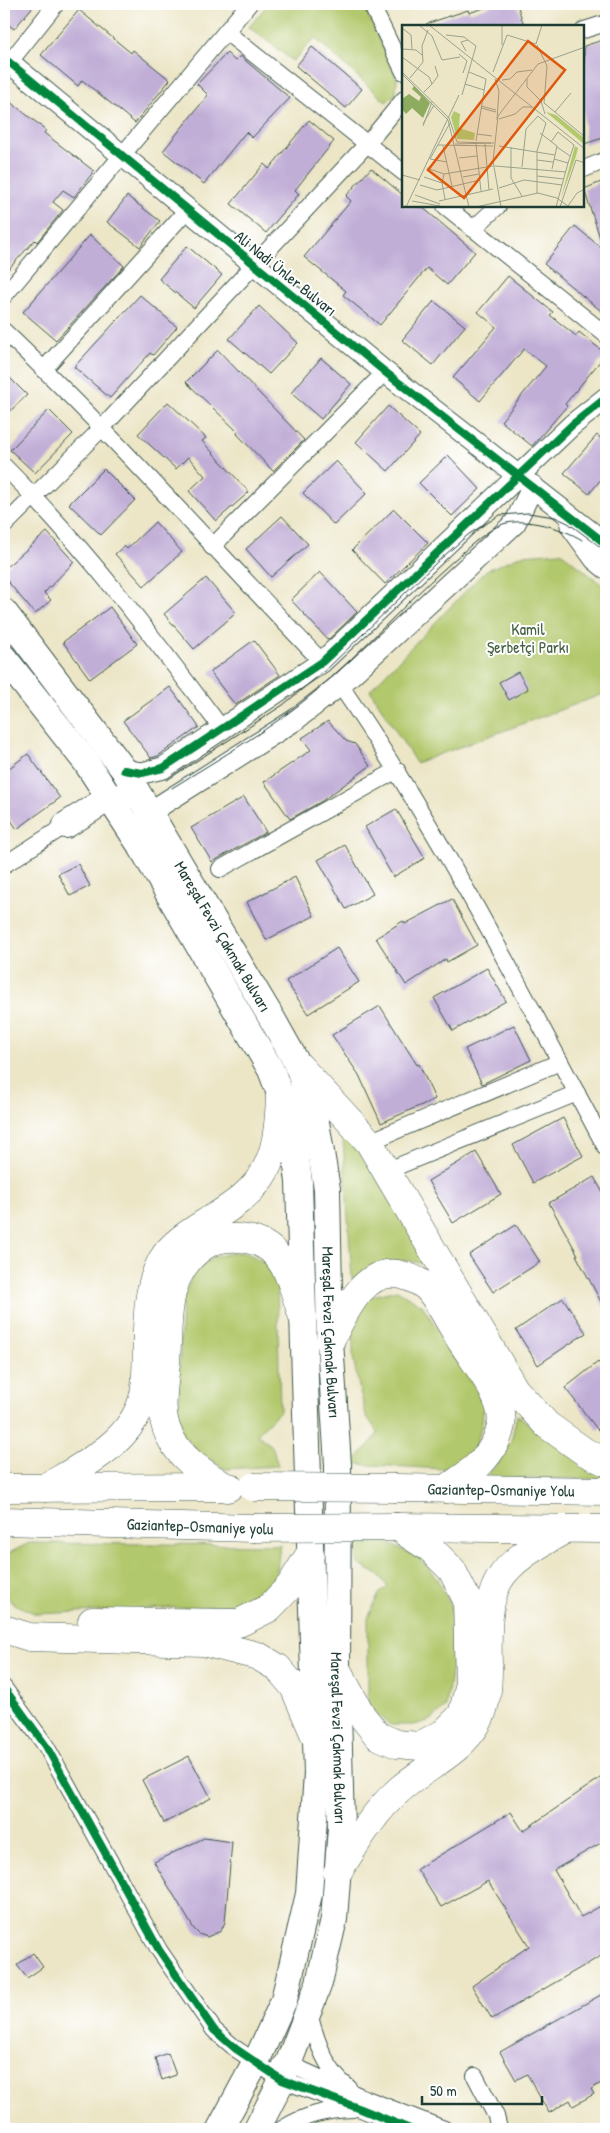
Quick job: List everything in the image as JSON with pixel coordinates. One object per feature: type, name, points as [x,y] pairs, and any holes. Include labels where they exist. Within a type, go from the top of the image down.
[{"type":"highway","points":[[298,1065],[369,1142],[516,1390],[547,1425],[585,1452],[606,1462]]},
{"type":"highway","points":[[45,1488],[100,1453],[119,1438],[132,1421],[143,1397],[152,1279],[164,1258],[180,1240],[231,1208],[256,1185],[270,1162],[279,1132],[280,1095]]},
{"type":"highway","points":[[240,1487],[198,1469],[180,1454],[168,1434],[162,1412],[171,1303],[175,1282],[184,1264],[202,1247],[224,1238],[245,1239],[261,1244],[278,1256],[303,1317]]},
{"type":"highway","points":[[330,1341],[345,1312],[361,1289],[376,1277],[394,1273],[413,1278],[430,1291],[498,1401],[502,1423],[494,1446],[474,1471],[446,1489]]},
{"type":"highway","points":[[4,1488],[240,1487]]},
{"type":"highway","name":"Gaziantep-Osmaniye Yolu","points":[[240,1487],[606,1491]]},
{"type":"highway","name":"Gaziantep-Osmaniye yolu","points":[[4,1520],[253,1528],[397,1527]]},
{"type":"highway","points":[[4,1538],[33,1521]]},
{"type":"highway","points":[[337,1670],[362,1716],[378,1736],[397,1744],[419,1746],[444,1733],[462,1714],[469,1688],[467,1600],[452,1570],[431,1549],[397,1527]]},
{"type":"highway","points":[[397,1527],[606,1529]]},
{"type":"highway","points":[[337,1873],[378,1809],[400,1789],[452,1752],[465,1740],[478,1722],[486,1700],[487,1628],[491,1594],[506,1568],[528,1550],[566,1529]]},
{"type":"highway","points":[[4,1608],[35,1620],[238,1623],[269,1608],[290,1586],[310,1554]]},
{"type":"highway","points":[[4,1629],[29,1637],[203,1642],[258,1656],[278,1668],[294,1687],[316,1738]]},
{"type":"main road","name":"Mareşal Fevzi Çakmak Bulvarı","points":[[4,612],[124,770],[298,1065],[316,1122],[327,1189],[330,1341],[338,1465],[337,1670],[341,1827],[334,1919],[319,1983],[286,2072],[257,2129]]},
{"type":"main road","name":"Mareşal Fevzi Çakmak Bulvarı","points":[[4,658],[86,762],[142,848],[271,1070],[292,1124],[299,1182],[317,1773],[309,1894],[284,2000],[256,2062],[220,2129]]},
{"type":"main road","points":[[66,825],[109,798],[130,796],[146,807]]},
{"type":"main road","points":[[66,825],[106,823],[142,848]]},
{"type":"street","points":[[5,63],[56,4]]},
{"type":"street","points":[[4,296],[249,4]]},
{"type":"street","points":[[370,4],[402,68]]},
{"type":"street","points":[[585,30],[606,23]]},
{"type":"street","points":[[226,32],[402,171]]},
{"type":"street","name":"Ali Nadi Ünler Bulvarı","points":[[5,63],[123,156],[385,372],[554,504]]},
{"type":"street","points":[[4,526],[102,428],[367,144],[402,101]]},
{"type":"street","points":[[585,169],[606,160]]},
{"type":"street","points":[[447,208],[606,335]]},
{"type":"street","points":[[473,229],[496,208]]},
{"type":"street","points":[[44,369],[188,210]]},
{"type":"street","points":[[4,331],[156,482],[212,547],[322,662]]},
{"type":"street","points":[[212,547],[385,372]]},
{"type":"street","points":[[124,770],[142,773],[163,768],[322,662],[526,481],[572,425],[606,398]]},
{"type":"street","points":[[4,466],[35,497],[156,641],[222,729]]},
{"type":"street","points":[[146,807],[295,720],[340,685],[515,523],[526,481]]},
{"type":"street","points":[[554,504],[606,544]]},
{"type":"street","points":[[554,504],[595,559],[606,568]]},
{"type":"street","points":[[340,685],[397,770],[454,867],[606,1148]]},
{"type":"street","points":[[220,869],[397,770]]},
{"type":"street","points":[[4,865],[66,825]]},
{"type":"street","points":[[369,1142],[560,1062]]},
{"type":"street","points":[[386,1171],[577,1093]]},
{"type":"street","points":[[4,1688],[46,1746],[159,1950],[214,2030],[256,2062],[363,2103],[444,2129]]},
{"type":"street","points":[[308,2013],[314,2036],[340,2082],[363,2103],[410,2129]]},
{"type":"street","points":[[475,2076],[496,2116],[499,2129]]},
{"type":"street","points":[[282,2129],[298,2119],[328,2110],[363,2103]]},
{"type":"green space","points":[[268,4],[363,4],[397,78],[396,94],[386,102],[315,38],[293,61],[249,27]]},
{"type":"green space","name":"Kamil Şerbetçi Parkı","points":[[561,552],[606,588],[606,693],[416,763],[370,690],[485,571],[522,555]]},
{"type":"green space","points":[[344,1124],[432,1266],[408,1261],[390,1262],[352,1279],[343,1139]]},
{"type":"green space","points":[[238,1252],[257,1258],[277,1280],[280,1411],[257,1434],[273,1448],[278,1466],[225,1469],[202,1455],[182,1435],[178,1409],[182,1301],[194,1272],[213,1257]]},
{"type":"green space","points":[[397,1290],[422,1305],[484,1400],[482,1423],[475,1448],[463,1460],[444,1469],[354,1464],[378,1433],[366,1415],[359,1387],[353,1357],[353,1317],[368,1297]]},
{"type":"green space","points":[[517,1415],[606,1477],[606,1479],[484,1478],[498,1464],[511,1441]]},
{"type":"green space","points":[[385,1542],[418,1557],[436,1577],[451,1605],[452,1664],[446,1707],[431,1720],[414,1725],[390,1725],[368,1708],[368,1618],[379,1594],[388,1587],[378,1575],[358,1564],[355,1544]]},
{"type":"green space","points":[[29,1543],[280,1545],[276,1578],[260,1591],[235,1605],[36,1614],[12,1603],[4,1592],[4,1561],[11,1552]]},
{"type":"building","points":[[4,4],[35,4],[14,29],[4,21]]},
{"type":"building","points":[[496,4],[517,4],[524,25],[426,24],[468,10],[469,13]]},
{"type":"building","points":[[79,10],[131,53],[133,50],[170,80],[135,123],[82,80],[78,86],[41,55]]},
{"type":"building","points":[[606,39],[606,137],[585,144],[585,46]]},
{"type":"building","points":[[312,47],[362,89],[346,108],[296,66]]},
{"type":"building","points":[[227,53],[235,61],[240,56],[290,98],[252,138],[246,132],[204,184],[163,151],[208,95],[197,84]]},
{"type":"building","points":[[4,97],[46,130],[44,133],[94,171],[74,197],[63,190],[53,202],[63,210],[37,242],[35,240],[4,274]]},
{"type":"building","points":[[309,120],[334,141],[295,190],[299,194],[266,233],[231,204],[264,164],[269,169]]},
{"type":"building","points":[[371,168],[402,194],[402,208],[423,208],[475,252],[447,285],[427,268],[380,325],[343,295],[346,291],[304,257],[351,201],[346,196]]},
{"type":"building","points":[[606,180],[606,315],[544,264],[575,226],[604,250],[585,189]]},
{"type":"building","points":[[127,196],[160,221],[140,247],[107,222]]},
{"type":"building","points":[[90,235],[124,266],[56,340],[23,312]]},
{"type":"building","points":[[187,246],[222,275],[194,308],[159,279]]},
{"type":"building","points":[[508,276],[553,312],[550,315],[576,336],[579,332],[606,354],[565,404],[567,406],[532,446],[501,421],[546,366],[524,349],[480,401],[453,378],[496,327],[478,312]]},
{"type":"building","points":[[140,295],[177,327],[153,355],[150,353],[110,398],[74,367]]},
{"type":"building","points":[[434,301],[465,326],[433,365],[402,340]]},
{"type":"building","points":[[259,306],[298,343],[269,374],[229,339]]},
{"type":"building","points":[[218,350],[304,440],[273,471],[237,434],[238,432],[186,382]]},
{"type":"building","points":[[321,358],[351,384],[321,419],[291,393]]},
{"type":"building","points":[[4,372],[27,395],[4,417]]},
{"type":"building","points":[[168,402],[206,438],[202,441],[249,492],[216,521],[189,491],[205,476],[188,457],[176,469],[138,434]]},
{"type":"building","points":[[388,406],[420,435],[388,471],[356,442]]},
{"type":"building","points":[[49,410],[73,434],[35,473],[10,450]]},
{"type":"building","points":[[597,435],[606,443],[606,473],[589,494],[564,473]]},
{"type":"building","points":[[448,455],[480,489],[452,516],[419,483]]},
{"type":"building","points":[[336,461],[367,493],[334,525],[303,493]]},
{"type":"building","points":[[104,469],[135,500],[101,535],[69,504]]},
{"type":"building","points":[[394,509],[428,543],[385,584],[352,550]]},
{"type":"building","points":[[282,516],[308,544],[271,577],[246,549]]},
{"type":"building","points":[[155,522],[182,552],[144,586],[115,554],[124,546],[127,549]]},
{"type":"building","points":[[47,532],[74,562],[44,593],[51,600],[35,614],[4,577],[4,569]]},
{"type":"building","points":[[320,572],[357,612],[328,640],[291,600]]},
{"type":"building","points":[[206,578],[236,613],[194,649],[164,614]]},
{"type":"building","points":[[110,607],[137,644],[90,679],[63,642]]},
{"type":"building","points":[[254,640],[280,675],[235,705],[210,672]]},
{"type":"building","points":[[518,672],[528,689],[509,700],[499,682]]},
{"type":"building","points":[[170,687],[199,727],[158,756],[151,758],[123,721]]},
{"type":"building","points":[[328,721],[346,741],[355,744],[370,766],[322,801],[290,819],[264,782],[311,750],[302,738]]},
{"type":"building","points":[[28,754],[60,798],[17,829],[4,810],[4,772]]},
{"type":"building","points":[[244,797],[266,832],[212,862],[191,828]]},
{"type":"building","points":[[396,809],[425,858],[393,877],[365,827]]},
{"type":"building","points":[[345,845],[373,894],[346,909],[318,860]]},
{"type":"building","points":[[78,864],[90,886],[70,896],[58,874]]},
{"type":"building","points":[[295,877],[314,916],[266,940],[247,902]]},
{"type":"building","points":[[452,899],[477,945],[447,962],[446,959],[406,985],[376,938],[403,921],[405,924]]},
{"type":"building","points":[[337,948],[359,982],[308,1014],[286,981]]},
{"type":"building","points":[[487,968],[506,1001],[453,1031],[434,998]]},
{"type":"building","points":[[380,1006],[417,1065],[419,1064],[435,1099],[381,1123],[359,1075],[332,1035]]},
{"type":"building","points":[[514,1025],[531,1060],[482,1084],[465,1049]]},
{"type":"building","points":[[563,1118],[583,1156],[533,1183],[513,1145]]},
{"type":"building","points":[[476,1152],[501,1194],[453,1223],[428,1181]]},
{"type":"building","points":[[594,1177],[606,1198],[606,1311],[549,1203]]},
{"type":"building","points":[[516,1225],[540,1262],[493,1292],[469,1255]]},
{"type":"building","points":[[563,1298],[586,1333],[538,1365],[516,1330]]},
{"type":"building","points":[[598,1362],[606,1371],[606,1423],[598,1430],[565,1388]]},
{"type":"building","points":[[189,1756],[211,1798],[164,1823],[142,1780]]},
{"type":"building","points":[[606,1774],[606,1840],[554,1870],[581,1917],[606,1903],[606,1953],[492,2019],[472,1986],[529,1946],[488,1881],[441,1907],[417,1869],[511,1812],[523,1831]]},
{"type":"building","points":[[204,1838],[232,1842],[225,1922],[221,1931],[207,1937],[199,1934],[194,1929],[154,1862]]},
{"type":"building","points":[[33,1953],[43,1967],[27,1978],[17,1965]]},
{"type":"building","points":[[606,1992],[606,2080],[591,2089],[594,2094],[573,2106],[570,2100],[549,2113],[527,2074],[516,2080],[500,2052]]},
{"type":"building","points":[[168,2053],[176,2075],[162,2080],[155,2058]]},
{"type":"tram line","points":[[167,780],[283,705],[329,667],[437,562],[469,534],[500,515],[528,513],[555,517],[568,523],[606,551]]},
{"type":"tram line","points":[[172,788],[246,742],[299,705],[351,659],[436,576],[483,535],[503,524],[522,522],[555,528],[582,540]]},
{"type":"cycle path","points":[[4,58],[385,372],[606,544]]},
{"type":"cycle path","points":[[124,770],[142,773],[163,768],[322,662],[572,425],[606,398]]},
{"type":"cycle path","points":[[4,1688],[46,1746],[159,1950],[214,2030],[236,2049],[282,2080],[410,2129]]}]
